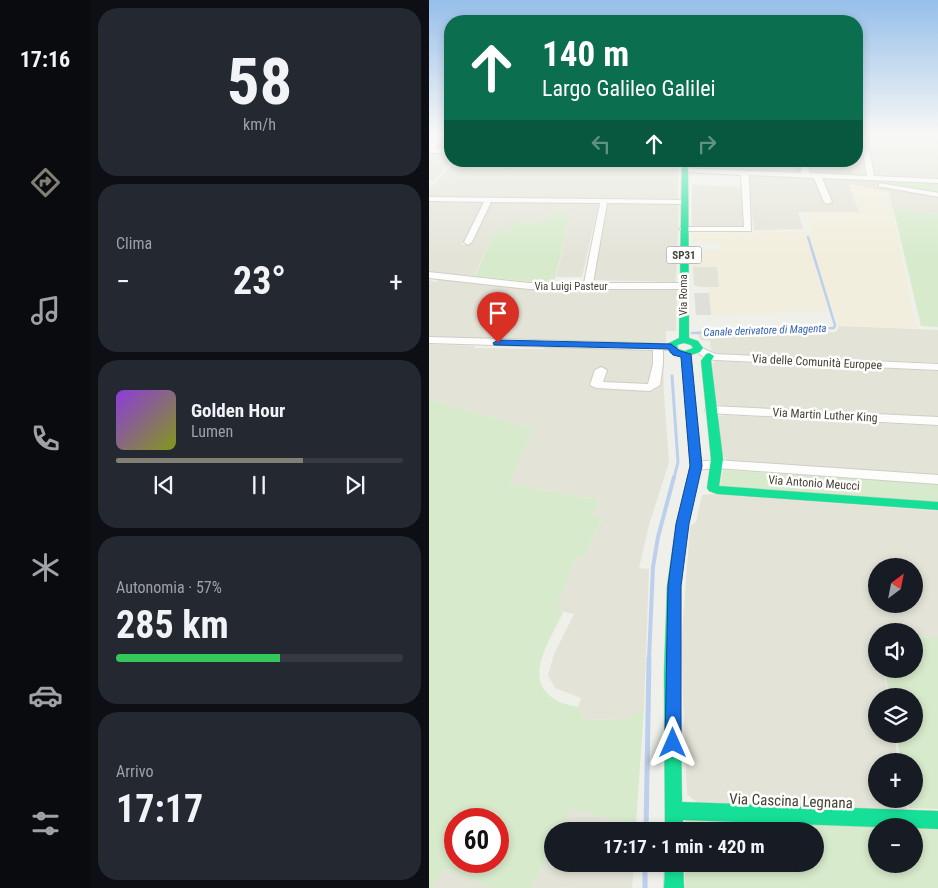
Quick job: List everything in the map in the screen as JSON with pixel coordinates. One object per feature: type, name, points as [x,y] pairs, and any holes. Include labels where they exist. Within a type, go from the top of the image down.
[{"type":"main road","name":"Via Roma","points":[[684,175],[684,340]]},
{"type":"main road","points":[[684,340],[692,341],[698,348],[694,352],[686,354],[677,353],[671,347],[673,342],[684,340]]},
{"type":"main road","points":[[674,822],[675,586],[682,524],[696,466],[686,354]]},
{"type":"main road","points":[[709,356],[706,360],[716,464]]},
{"type":"main road","name":"Via Antonio Meucci","points":[[716,464],[713,488],[717,490],[938,506]]},
{"type":"main road","name":"Via Cascina Legnana","points":[[673,812],[938,820]]},
{"type":"main road","points":[[674,872],[674,888]]},
{"type":"street","points":[[683,229],[748,229],[745,175]]},
{"type":"street","points":[[794,175],[938,181]]},
{"type":"street","points":[[817,176],[828,202]]},
{"type":"street","points":[[855,178],[938,195]]},
{"type":"street","points":[[871,178],[878,184]]},
{"type":"street","points":[[429,199],[683,202]]},
{"type":"street","points":[[468,242],[489,199]]},
{"type":"street","points":[[588,286],[604,201]]},
{"type":"street","name":"Via Luigi Pasteur","points":[[429,275],[529,286],[684,286]]},
{"type":"street","points":[[429,340],[671,347]]},
{"type":"street","points":[[601,370],[596,385],[650,388],[654,385],[658,364],[658,347]]},
{"type":"street","points":[[698,348],[709,356]]},
{"type":"street","name":"Via delle Comunità Europee","points":[[709,356],[938,367]]},
{"type":"street","name":"Via Martin Luther King","points":[[711,410],[938,421]]},
{"type":"street","points":[[696,466],[716,464],[938,480]]},
{"type":"shaded area","points":[[429,175],[438,175],[433,181],[429,180]]},
{"type":"shaded area","points":[[442,175],[678,175],[678,201],[429,197],[429,189]]},
{"type":"shaded area","points":[[748,175],[938,175],[938,215],[892,207],[889,192],[849,184],[859,212],[798,212],[803,229],[754,230]]},
{"type":"shaded area","points":[[849,184],[889,192],[916,328],[838,326],[834,311],[711,315],[709,287],[720,287],[718,267],[693,267],[693,250],[721,250],[721,242],[692,241],[692,233],[811,232],[806,212],[859,212]]},
{"type":"shaded area","points":[[692,185],[742,187],[744,226],[741,228],[692,228]]},
{"type":"shaded area","points":[[429,201],[484,202],[466,240],[460,244],[467,245],[470,243],[490,202],[493,201],[599,202],[582,277],[556,277],[571,213],[551,213],[548,222],[513,223],[510,230],[495,231],[474,276],[429,271]]},
{"type":"shaded area","points":[[608,203],[679,204],[676,282],[593,280]]},
{"type":"shaded area","points":[[693,267],[717,267],[719,287],[699,287],[694,285]]},
{"type":"shaded area","points":[[439,279],[521,287],[625,290],[626,288],[677,289],[676,331],[666,331],[666,342],[649,344],[429,337],[429,280],[436,282]]},
{"type":"shaded area","points":[[694,293],[709,293],[711,315],[696,315]]},
{"type":"shaded area","points":[[839,326],[938,330],[938,363],[717,354],[711,350],[710,341],[701,340],[697,334],[836,332]]},
{"type":"shaded area","points":[[429,344],[475,346],[474,348],[544,349],[546,346],[663,351],[669,462],[649,525],[639,568],[649,569],[644,708],[625,719],[585,720],[578,707],[581,698],[555,688],[548,675],[554,654],[574,614],[555,610],[576,557],[583,558],[602,519],[592,516],[600,500],[509,484],[533,429],[429,399]]},
{"type":"shaded area","points":[[716,361],[938,371],[938,417],[722,406],[716,403],[712,363]]},
{"type":"shaded area","points":[[723,415],[938,426],[938,476],[728,460],[722,455],[718,417]]},
{"type":"shaded area","points":[[712,494],[938,511],[938,637],[923,636],[923,623],[868,623],[868,678],[885,678],[887,688],[868,688],[868,743],[895,743],[897,753],[868,753],[868,808],[906,808],[906,810],[701,806],[687,794],[681,647],[690,526],[696,522],[702,495]]},
{"type":"shaded area","points":[[570,807],[625,822],[563,822]]},
{"type":"shaded area","points":[[544,863],[544,872],[633,872],[632,888],[532,888]]},
{"type":"shaded area","points":[[444,871],[444,873],[458,873],[492,888],[433,888]]},
{"type":"green space","points":[[879,181],[938,182],[938,193],[888,185]]},
{"type":"green space","points":[[893,207],[938,215],[938,327],[921,326]]},
{"type":"green space","points":[[551,213],[571,213],[554,282],[530,282],[475,276],[495,231],[510,230],[512,223],[548,222]]},
{"type":"green space","points":[[429,399],[533,429],[509,484],[600,500],[592,516],[602,518],[583,558],[576,557],[556,610],[563,612],[542,658],[539,670],[540,681],[546,691],[556,700],[578,707],[585,720],[625,719],[644,708],[636,822],[624,822],[570,808],[563,822],[544,822],[544,863],[532,888],[492,888],[458,873],[509,873],[509,808],[444,808],[444,871],[433,888],[429,888]]},
{"type":"green space","points":[[723,470],[938,484],[938,502],[720,486]]},
{"type":"green space","points":[[923,636],[938,637],[938,809],[909,808],[923,808],[923,753],[900,753],[898,743],[923,743],[923,688],[888,688],[886,678],[923,678]]},
{"type":"green space","points":[[685,820],[755,822],[685,822]]},
{"type":"green space","points":[[824,824],[868,825],[868,873],[923,873],[923,827],[938,827],[938,888],[685,888],[685,872],[824,872]]},
{"type":"waterway","name":"Canale derivatore di Magenta","points":[[692,333],[834,328],[835,325],[808,237]]},
{"type":"waterway","name":"Canale derivatore di Magenta","points":[[672,376],[678,462],[674,478]]},
{"type":"waterway","name":"Canale derivatore di Magenta","points":[[649,659],[653,567],[658,537],[674,477]]},
{"type":"waterway","name":"Canale derivatore di Magenta","points":[[646,822],[649,658]]},
{"type":"waterway","name":"Canale derivatore di Magenta","points":[[645,872],[645,888]]},
{"type":"traffic: fast","points":[[684,340],[685,175]]},
{"type":"traffic: fast","points":[[684,340],[695,343],[698,348],[697,350],[686,354],[673,351],[672,344],[684,340]]},
{"type":"traffic: fast","points":[[674,822],[672,674],[674,586],[682,524],[696,466],[686,354]]},
{"type":"traffic: fast","points":[[709,356],[706,361],[717,459],[713,488],[717,490],[939,506]]},
{"type":"traffic: fast","points":[[673,811],[939,820]]},
{"type":"traffic: fast","points":[[674,872],[674,888]]},
{"type":"route","points":[[498,343],[671,347],[677,353],[686,354],[696,466],[682,524],[677,560],[673,674],[673,743]]}]
